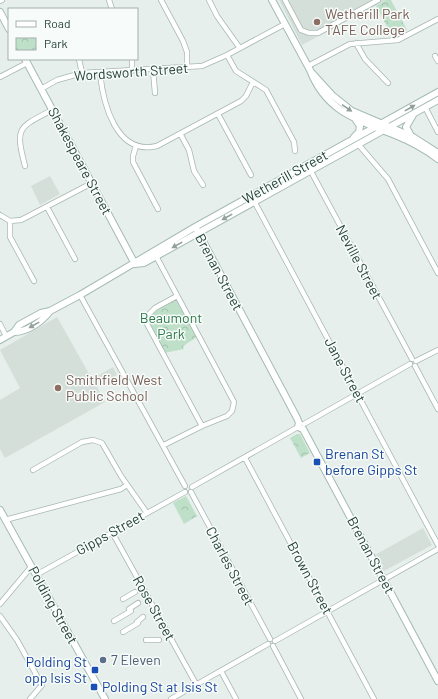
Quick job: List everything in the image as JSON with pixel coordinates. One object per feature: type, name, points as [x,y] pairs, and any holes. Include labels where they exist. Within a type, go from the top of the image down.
[{"type":"main road","points":[[272,0],[309,68],[314,82],[337,109],[356,120],[412,143],[438,159]]},
{"type":"main road","points":[[0,12],[8,27]]},
{"type":"main road","name":"Shakespeare Street","points":[[26,61],[134,264]]},
{"type":"main road","points":[[309,68],[327,90],[345,106],[360,115],[390,126],[413,137],[438,153]]},
{"type":"main road","name":"Wetherill Street","points":[[134,264],[144,263],[255,201],[348,142],[438,92]]},
{"type":"main road","name":"Wetherill Street","points":[[0,340],[14,332],[21,332],[44,319],[50,311],[134,264],[141,257],[195,226],[252,195],[358,144],[438,100]]},
{"type":"main road","points":[[413,137],[407,131],[406,127],[414,113]]},
{"type":"main road","points":[[348,142],[360,129],[360,124],[356,120]]},
{"type":"main road","name":"Brenan Street","points":[[195,226],[438,681]]},
{"type":"main road","name":"Polding Street","points":[[0,510],[105,699]]},
{"type":"street","points":[[161,0],[183,41],[186,52],[187,68]]},
{"type":"street","points":[[208,0],[217,16],[239,47]]},
{"type":"street","points":[[285,0],[301,30],[309,33],[318,33],[378,0]]},
{"type":"street","points":[[309,68],[344,47],[356,43],[398,40],[438,19]]},
{"type":"street","name":"Wordsworth Street","points":[[41,89],[57,80],[82,73],[202,66],[227,55],[239,47],[285,24]]},
{"type":"street","points":[[356,43],[365,59],[388,83]]},
{"type":"street","points":[[227,55],[236,71],[266,90],[294,142],[295,151]]},
{"type":"street","points":[[435,56],[438,61]]},
{"type":"street","points":[[79,60],[82,73]]},
{"type":"street","points":[[132,60],[132,71]]},
{"type":"street","points":[[0,77],[26,61]]},
{"type":"street","points":[[153,70],[155,93]]},
{"type":"street","points":[[100,73],[104,98],[112,118],[124,138],[136,146],[150,148],[181,135],[241,101],[246,96],[253,82]]},
{"type":"street","points":[[425,108],[438,132]]},
{"type":"street","points":[[25,166],[19,142],[22,128],[27,123],[52,110]]},
{"type":"street","points":[[218,114],[251,175]]},
{"type":"street","points":[[181,135],[189,150],[194,171],[203,185]]},
{"type":"street","points":[[358,144],[388,178],[438,273]]},
{"type":"street","points":[[136,146],[133,156],[134,162],[158,209]]},
{"type":"street","name":"Neville Street","points":[[309,167],[438,409]]},
{"type":"street","points":[[0,215],[10,221],[21,220],[92,183]]},
{"type":"street","name":"Jane Street","points":[[252,195],[438,545]]},
{"type":"street","points":[[47,207],[75,259]]},
{"type":"street","points":[[10,221],[10,237],[34,281]]},
{"type":"street","points":[[156,256],[234,402],[232,411],[227,416],[202,426],[164,445]]},
{"type":"street","points":[[80,295],[164,445],[185,486],[185,492],[438,350]]},
{"type":"street","points":[[177,296],[150,311],[146,317],[146,322],[202,426]]},
{"type":"street","points":[[0,324],[6,336]]},
{"type":"street","points":[[33,470],[82,442],[93,440],[102,443],[127,485],[147,512]]},
{"type":"street","name":"Brown Street","points":[[246,458],[374,699]]},
{"type":"street","points":[[5,520],[121,489],[127,485]]},
{"type":"street","points":[[185,486],[189,485],[191,490]]},
{"type":"street","name":"Charles Street","points":[[191,490],[301,699]]},
{"type":"street","name":"Gipps Street","points":[[36,574],[185,492]]},
{"type":"street","name":"Rose Street","points":[[112,532],[196,684]]},
{"type":"street","points":[[171,699],[438,549]]},
{"type":"street","points":[[0,604],[31,567]]},
{"type":"street","points":[[123,599],[135,592]]},
{"type":"street","points":[[114,620],[138,603]]},
{"type":"street","points":[[0,616],[17,640],[42,686],[30,699]]},
{"type":"street","points":[[123,632],[144,617]]},
{"type":"street","points":[[146,640],[159,640]]},
{"type":"street","points":[[221,671],[236,699]]},
{"type":"shaded area","name":"Wetherill Park TAFE College","points":[[279,0],[386,0],[302,45]]},
{"type":"shaded area","points":[[50,176],[60,194],[40,205],[31,186]]},
{"type":"shaded area","name":"Smithfield West Public School","points":[[57,317],[92,379],[113,367],[117,375],[97,387],[105,402],[5,458],[0,449],[0,400],[20,388],[0,350]]},
{"type":"shaded area","points":[[423,528],[432,545],[384,571],[375,555]]},
{"type":"green space","points":[[386,0],[391,0],[407,30],[392,36],[376,6]]},
{"type":"green space","name":"Beaumont Park","points":[[174,300],[178,302],[197,337],[183,346],[184,349],[164,353],[154,334],[150,322],[151,317],[156,312]]},
{"type":"green space","points":[[300,434],[310,453],[301,458],[290,438]]},
{"type":"green space","points":[[186,496],[197,516],[184,524],[173,503]]},
{"type":"place","name":"Wetherill Park TAFE College","points":[[317,22]]},
{"type":"place","name":"Smithfield West Public School","points":[[58,388]]},
{"type":"place","name":"Brenan St before Gipps St","points":[[317,462]]},
{"type":"place","name":"7 Eleven","points":[[103,660]]},
{"type":"place","name":"Polding St opp Isis St","points":[[95,670]]},
{"type":"place","name":"Polding St at Isis St","points":[[94,687]]}]
